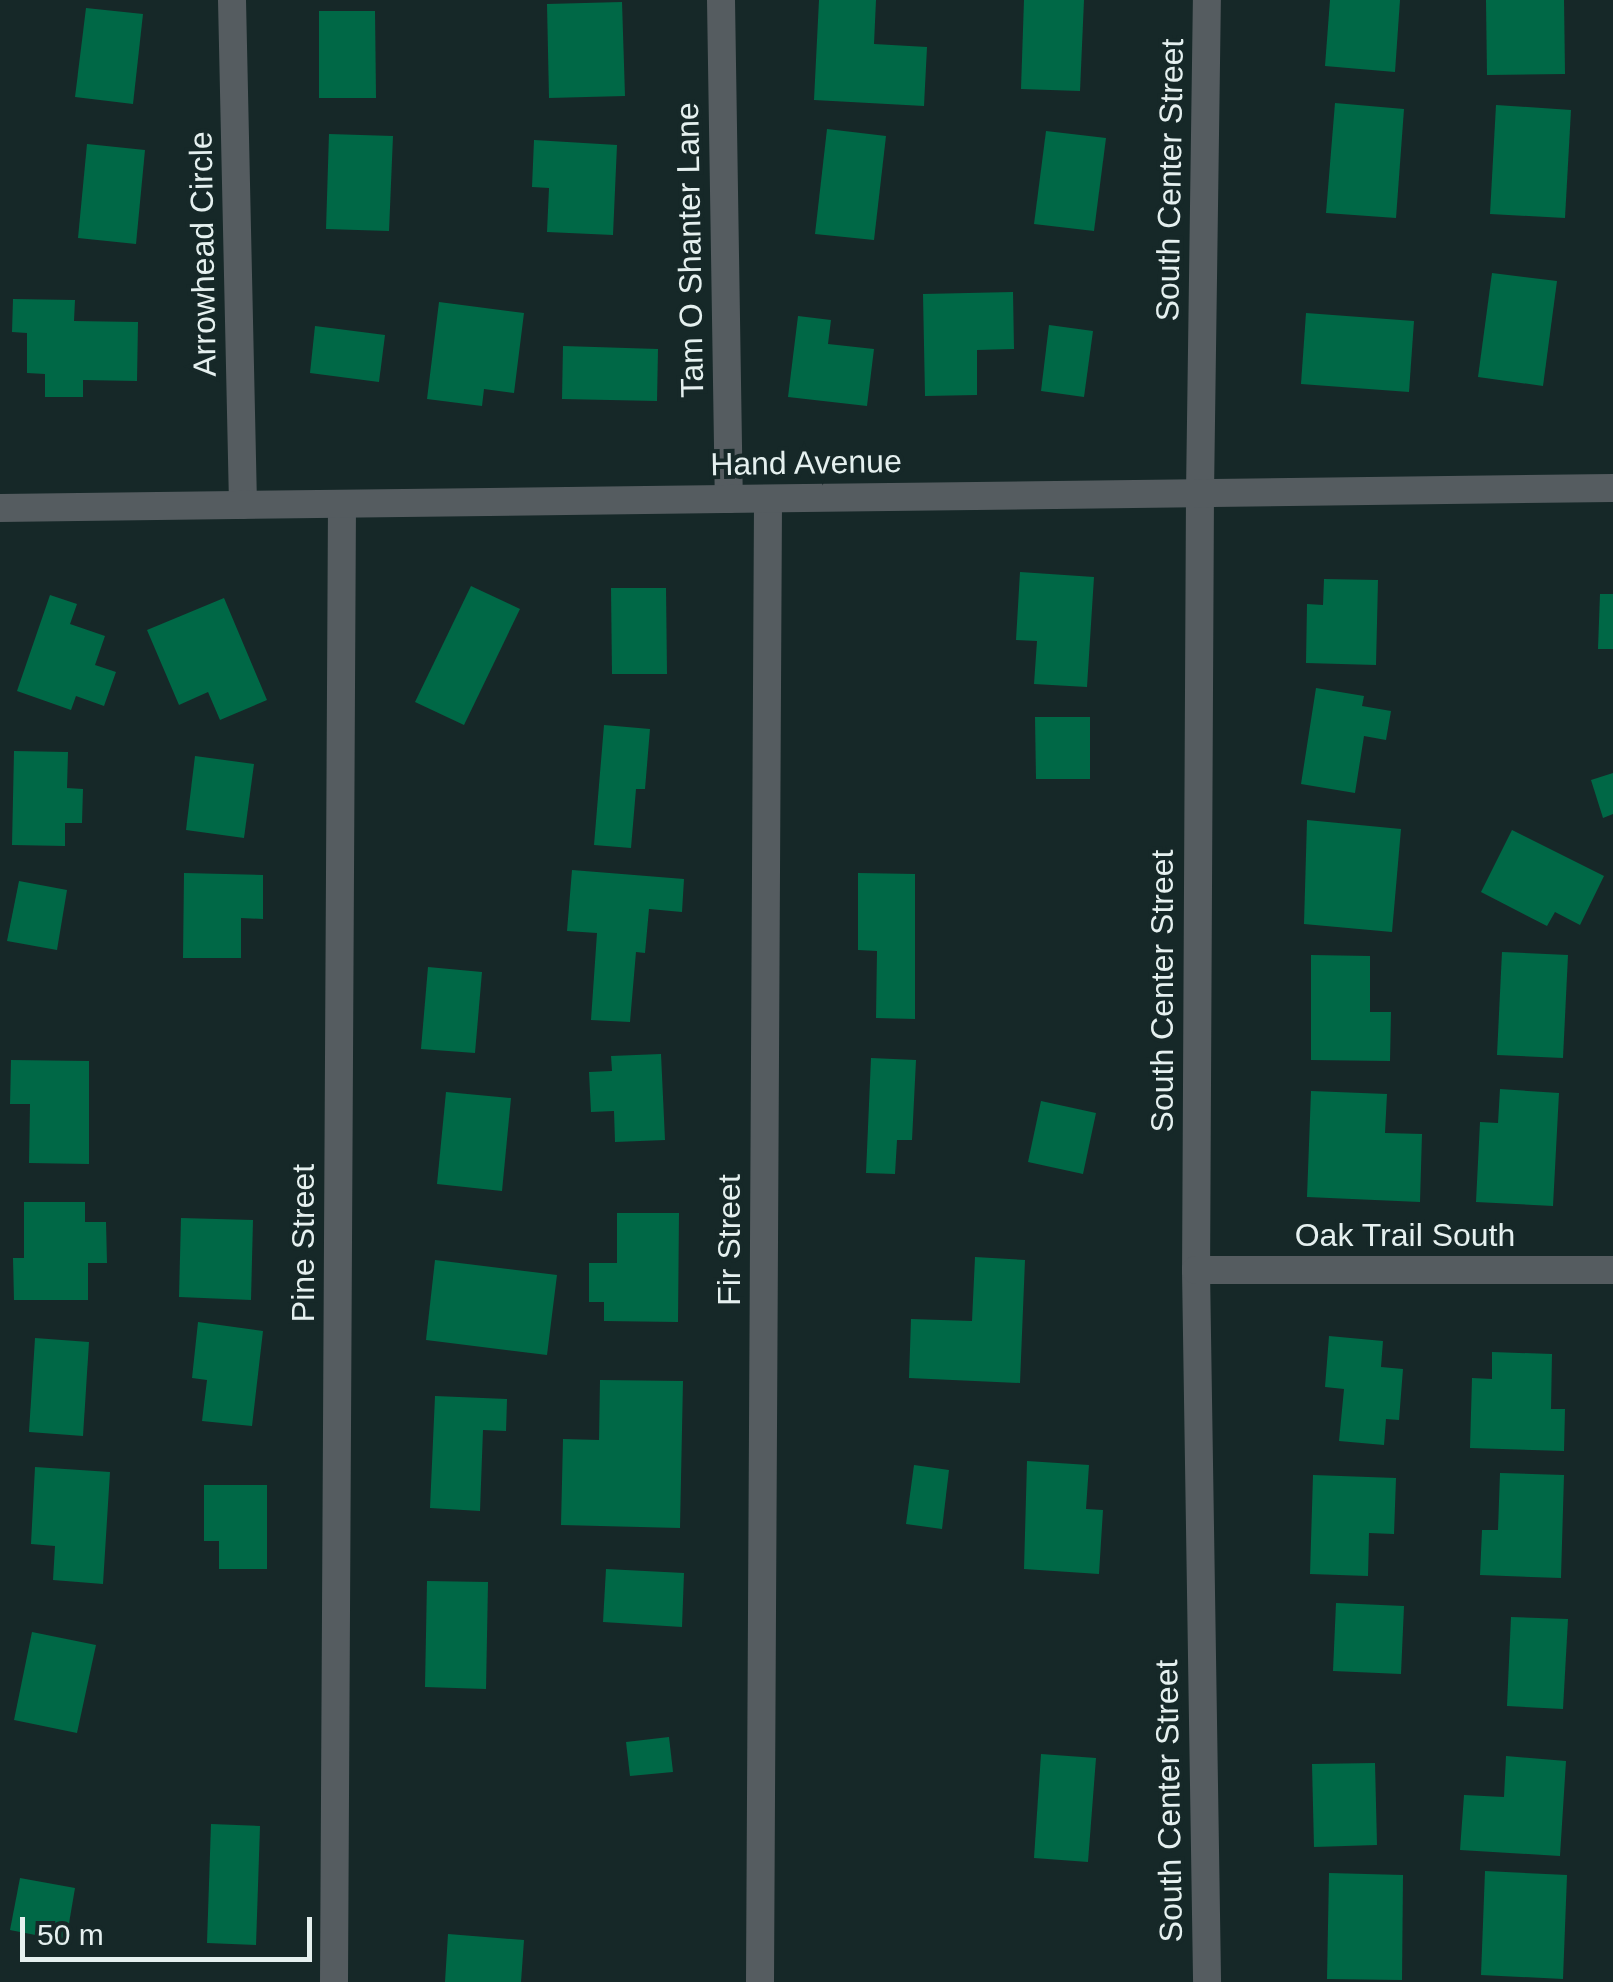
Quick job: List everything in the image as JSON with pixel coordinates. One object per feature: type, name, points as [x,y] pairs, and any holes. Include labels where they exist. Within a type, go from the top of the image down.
[{"type":"street","name":"Arrowhead Circle","points":[[232,0],[243,506]]},
{"type":"street","name":"Tam O Shanter Lane","points":[[721,0],[729,499]]},
{"type":"street","name":"South Center Street","points":[[1206,1982],[1196,1270],[1200,493],[1208,0]]},
{"type":"street","name":"Hand Avenue","points":[[0,508],[1613,488]]},
{"type":"street","name":"Fir Street","points":[[760,1982],[768,499]]},
{"type":"street","name":"Pine Street","points":[[334,1982],[342,504]]},
{"type":"street","name":"Oak Trail South","points":[[1196,1270],[1613,1270]]},
{"type":"building","points":[[819,0],[876,0],[874,44],[927,47],[924,106],[814,100]]},
{"type":"building","points":[[1024,0],[1084,0],[1080,91],[1021,89]]},
{"type":"building","points":[[1330,0],[1400,0],[1395,72],[1325,66]]},
{"type":"building","points":[[1486,0],[1564,0],[1565,74],[1487,75]]},
{"type":"building","points":[[622,2],[625,96],[549,98],[547,4]]},
{"type":"building","points":[[86,8],[143,14],[133,104],[75,97]]},
{"type":"building","points":[[319,11],[375,11],[376,98],[319,98]]},
{"type":"building","points":[[1335,103],[1404,109],[1396,218],[1326,213]]},
{"type":"building","points":[[1496,105],[1571,110],[1565,218],[1490,214]]},
{"type":"building","points":[[827,129],[886,136],[874,240],[815,234]]},
{"type":"building","points":[[1046,131],[1106,138],[1094,231],[1034,224]]},
{"type":"building","points":[[329,134],[393,136],[389,231],[326,229]]},
{"type":"building","points":[[534,140],[617,145],[613,235],[547,232],[549,188],[532,187]]},
{"type":"building","points":[[87,144],[145,150],[136,244],[78,238]]},
{"type":"building","points":[[1492,273],[1557,281],[1543,386],[1478,377]]},
{"type":"building","points":[[1013,292],[1014,349],[977,350],[977,395],[925,396],[923,294]]},
{"type":"building","points":[[13,299],[75,300],[74,321],[138,322],[137,381],[83,380],[83,397],[45,397],[45,374],[27,373],[27,333],[12,332]]},
{"type":"building","points":[[439,302],[524,313],[514,393],[484,389],[482,406],[427,399]]},
{"type":"building","points":[[1306,313],[1414,321],[1409,392],[1301,384]]},
{"type":"building","points":[[798,316],[831,320],[828,344],[874,349],[867,406],[788,397]]},
{"type":"building","points":[[1049,325],[1093,331],[1084,397],[1041,391]]},
{"type":"building","points":[[315,326],[385,335],[379,382],[310,373]]},
{"type":"building","points":[[563,346],[658,349],[657,401],[562,399]]},
{"type":"building","points":[[1020,572],[1094,577],[1087,687],[1034,684],[1037,641],[1016,640]]},
{"type":"building","points":[[1324,579],[1378,580],[1376,665],[1306,663],[1307,604],[1323,605]]},
{"type":"building","points":[[471,586],[520,609],[464,725],[415,702]]},
{"type":"building","points":[[611,588],[666,588],[667,674],[612,674]]},
{"type":"building","points":[[1600,594],[1613,594],[1613,649],[1598,649]]},
{"type":"building","points":[[50,595],[77,604],[70,624],[105,636],[95,665],[116,672],[104,706],[76,696],[71,710],[17,691]]},
{"type":"building","points":[[224,598],[267,700],[220,720],[208,692],[179,705],[147,630]]},
{"type":"building","points":[[1316,688],[1364,696],[1362,706],[1391,711],[1386,740],[1364,736],[1355,793],[1301,784]]},
{"type":"building","points":[[1035,717],[1090,717],[1090,779],[1036,779]]},
{"type":"building","points":[[604,725],[650,729],[645,789],[636,789],[631,848],[594,845]]},
{"type":"building","points":[[14,751],[68,752],[67,788],[83,789],[82,823],[65,823],[65,846],[12,845]]},
{"type":"building","points":[[195,756],[254,764],[244,838],[186,830]]},
{"type":"building","points":[[1613,773],[1613,814],[1603,818],[1591,780]]},
{"type":"building","points":[[1307,820],[1401,829],[1392,932],[1304,924]]},
{"type":"building","points":[[1512,830],[1604,876],[1580,925],[1555,912],[1547,926],[1481,892]]},
{"type":"building","points":[[572,870],[684,879],[682,912],[649,909],[645,953],[636,952],[630,1022],[591,1020],[597,933],[567,931]]},
{"type":"building","points":[[184,873],[263,875],[263,919],[241,918],[241,958],[183,958]]},
{"type":"building","points":[[858,873],[915,874],[915,1019],[876,1018],[877,951],[858,950]]},
{"type":"building","points":[[19,881],[67,890],[57,950],[7,941]]},
{"type":"building","points":[[1502,952],[1568,955],[1563,1058],[1497,1055]]},
{"type":"building","points":[[1311,955],[1370,956],[1370,1012],[1391,1012],[1390,1061],[1311,1060]]},
{"type":"building","points":[[428,967],[482,972],[475,1053],[421,1049]]},
{"type":"building","points":[[661,1054],[665,1140],[615,1142],[614,1111],[591,1112],[589,1072],[612,1071],[611,1056]]},
{"type":"building","points":[[871,1058],[916,1060],[912,1140],[897,1140],[895,1174],[866,1173]]},
{"type":"building","points":[[11,1060],[89,1061],[89,1164],[29,1163],[30,1104],[10,1104]]},
{"type":"building","points":[[1500,1089],[1559,1093],[1553,1206],[1476,1202],[1480,1122],[1498,1123]]},
{"type":"building","points":[[1311,1091],[1387,1094],[1385,1133],[1422,1134],[1420,1202],[1307,1197]]},
{"type":"building","points":[[446,1092],[511,1098],[502,1191],[437,1184]]},
{"type":"building","points":[[1041,1101],[1096,1113],[1083,1174],[1028,1162]]},
{"type":"building","points":[[24,1202],[85,1202],[85,1222],[106,1222],[107,1263],[88,1263],[88,1300],[14,1300],[13,1258],[24,1258]]},
{"type":"building","points":[[617,1213],[679,1213],[678,1322],[604,1321],[604,1302],[589,1302],[589,1263],[617,1263]]},
{"type":"building","points":[[181,1218],[253,1220],[251,1300],[179,1297]]},
{"type":"building","points":[[975,1257],[1025,1260],[1020,1383],[909,1378],[911,1319],[972,1321]]},
{"type":"building","points":[[435,1260],[557,1275],[547,1355],[426,1340]]},
{"type":"building","points":[[198,1322],[263,1331],[252,1426],[202,1421],[207,1380],[192,1378]]},
{"type":"building","points":[[1329,1336],[1383,1341],[1381,1367],[1403,1369],[1399,1420],[1386,1419],[1384,1445],[1339,1441],[1344,1389],[1325,1387]]},
{"type":"building","points":[[35,1338],[89,1342],[83,1436],[29,1432]]},
{"type":"building","points":[[1492,1352],[1552,1354],[1551,1409],[1565,1409],[1564,1451],[1470,1448],[1472,1378],[1492,1379]]},
{"type":"building","points":[[600,1380],[683,1381],[680,1528],[561,1525],[563,1439],[599,1440]]},
{"type":"building","points":[[435,1396],[507,1399],[506,1431],[483,1430],[480,1511],[430,1508]]},
{"type":"building","points":[[1027,1461],[1089,1465],[1086,1509],[1103,1510],[1099,1574],[1024,1569]]},
{"type":"building","points":[[914,1465],[949,1470],[942,1529],[906,1524]]},
{"type":"building","points":[[35,1467],[110,1472],[103,1584],[53,1580],[55,1546],[31,1544]]},
{"type":"building","points":[[1500,1473],[1564,1475],[1561,1578],[1480,1575],[1482,1530],[1498,1530]]},
{"type":"building","points":[[1313,1475],[1396,1478],[1394,1534],[1369,1533],[1368,1576],[1310,1574]]},
{"type":"building","points":[[204,1485],[267,1485],[267,1569],[219,1569],[219,1541],[204,1541]]},
{"type":"building","points":[[606,1569],[684,1573],[682,1627],[603,1622]]},
{"type":"building","points":[[427,1581],[488,1582],[486,1689],[425,1687]]},
{"type":"building","points":[[1336,1603],[1404,1606],[1401,1674],[1333,1671]]},
{"type":"building","points":[[1511,1617],[1568,1619],[1563,1709],[1507,1706]]},
{"type":"building","points":[[32,1632],[96,1645],[77,1733],[14,1720]]},
{"type":"building","points":[[669,1737],[673,1772],[630,1776],[626,1742]]},
{"type":"building","points":[[1041,1754],[1096,1758],[1088,1862],[1034,1858]]},
{"type":"building","points":[[1506,1756],[1566,1761],[1560,1856],[1460,1850],[1464,1795],[1504,1797]]},
{"type":"building","points":[[1375,1763],[1377,1845],[1314,1847],[1312,1764]]},
{"type":"building","points":[[211,1824],[260,1826],[256,1945],[207,1943]]},
{"type":"building","points":[[1485,1871],[1567,1875],[1563,1979],[1481,1975]]},
{"type":"building","points":[[1329,1873],[1403,1875],[1402,1980],[1327,1979]]},
{"type":"building","points":[[20,1878],[75,1888],[66,1941],[10,1930]]},
{"type":"building","points":[[448,1934],[524,1940],[521,1982],[445,1982]]}]
